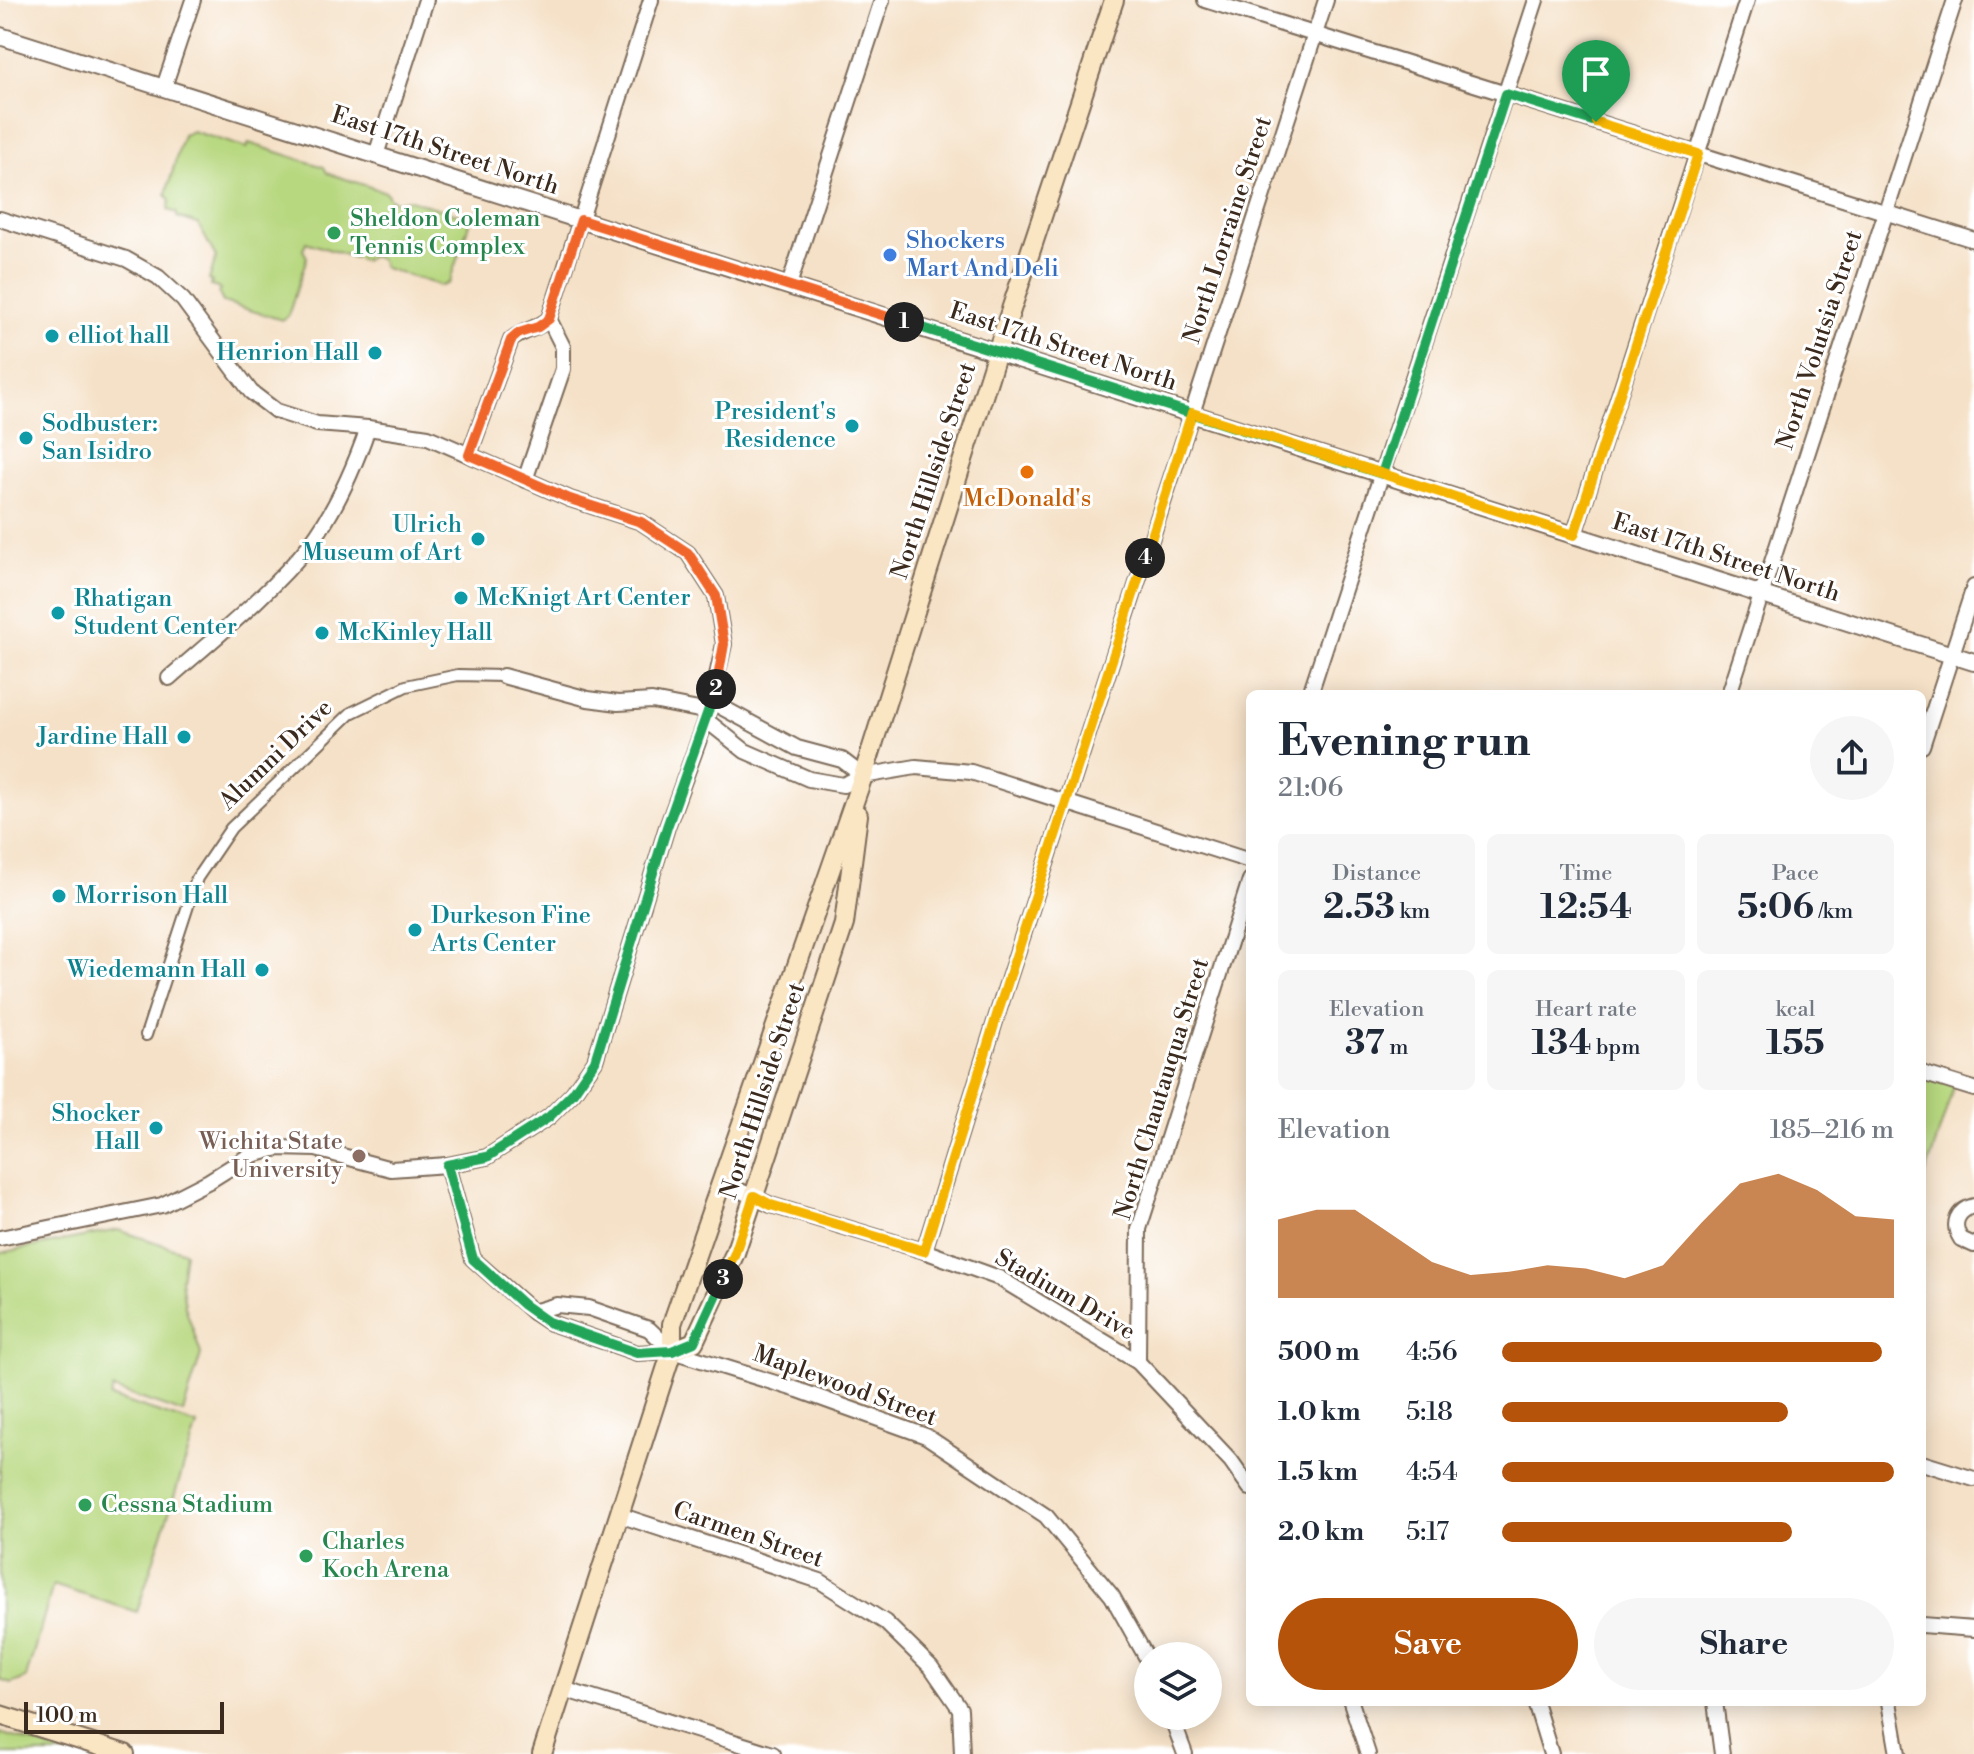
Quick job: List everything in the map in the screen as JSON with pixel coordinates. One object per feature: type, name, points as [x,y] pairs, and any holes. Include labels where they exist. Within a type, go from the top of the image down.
[{"type":"main road","name":"North Hillside Street","points":[[542,1754],[672,1351],[672,1324],[863,776],[997,352],[1114,0]]},
{"type":"main road","name":"North Hillside Street","points":[[672,1351],[694,1342],[735,1253],[754,1196],[844,924],[863,776]]},
{"type":"main road","points":[[0,1715],[125,1754]]},
{"type":"street","points":[[164,87],[193,0]]},
{"type":"street","points":[[376,155],[426,0]]},
{"type":"street","points":[[469,455],[511,340],[549,319],[651,0]]},
{"type":"street","points":[[789,285],[882,0]]},
{"type":"street","points":[[1205,0],[1974,240]]},
{"type":"street","name":"North Lorraine Street","points":[[924,1251],[998,1012],[1326,0]]},
{"type":"street","points":[[1311,690],[1536,0]]},
{"type":"street","points":[[1574,535],[1747,0]]},
{"type":"street","name":"North Volutsia Street","points":[[1730,690],[1955,0]]},
{"type":"street","name":"East 17th Street North","points":[[0,36],[1974,662]]},
{"type":"street","points":[[0,219],[110,253],[158,277],[183,300],[251,392],[276,411],[317,424],[428,437],[570,499],[641,522],[688,553],[716,596],[724,644],[709,712],[667,827],[595,1061],[573,1093],[549,1117],[487,1157],[447,1165],[391,1169],[316,1149],[278,1148],[249,1156],[162,1205],[0,1238]]},
{"type":"street","points":[[525,480],[563,369],[563,347],[549,319]]},
{"type":"street","points":[[169,678],[263,593],[312,540],[330,514],[353,469],[368,428]]},
{"type":"street","points":[[1926,734],[1974,587]]},
{"type":"street","name":"Alumni Drive","points":[[146,1035],[197,878],[231,828],[351,713],[406,686],[458,675],[503,676],[588,699],[618,703],[652,701],[709,712],[797,748],[842,760],[863,776],[843,785],[809,779],[745,751],[709,712]]},
{"type":"street","points":[[863,776],[916,767],[971,772],[1246,860]]},
{"type":"street","name":"North Chautauqua Street","points":[[1138,1362],[1139,1229],[1246,893]]},
{"type":"street","points":[[1926,1074],[1974,1089]]},
{"type":"street","points":[[447,1165],[473,1259],[533,1312],[548,1322],[637,1353],[672,1351]]},
{"type":"street","name":"Stadium Drive","points":[[721,1182],[771,1205],[924,1251],[999,1278],[1138,1362],[1231,1461],[1246,1482]]},
{"type":"street","points":[[1974,1206],[1962,1210],[1955,1227],[1961,1239],[1974,1245]]},
{"type":"street","points":[[533,1312],[557,1305],[589,1308],[649,1329],[672,1351]]},
{"type":"street","name":"Maplewood Street","points":[[672,1351],[798,1390],[926,1436],[1046,1516],[1112,1596],[1138,1642]]},
{"type":"street","points":[[1926,1464],[1974,1479]]},
{"type":"street","name":"Carmen Street","points":[[619,1515],[820,1581],[885,1622],[931,1667],[960,1709],[962,1754]]},
{"type":"street","points":[[1926,1625],[1974,1629]]},
{"type":"street","points":[[563,1689],[773,1754]]},
{"type":"street","points":[[1352,1706],[1368,1754]]},
{"type":"street","points":[[1536,1706],[1551,1754]]},
{"type":"street","points":[[1716,1706],[1722,1754]]},
{"type":"street","points":[[1890,1706],[1898,1754]]},
{"type":"street","points":[[1176,1730],[1185,1754]]},
{"type":"green space","name":"Sheldon Coleman Tennis Complex","points":[[192,131],[247,148],[249,143],[324,167],[327,173],[386,192],[390,199],[398,202],[407,199],[464,216],[469,224],[449,283],[442,286],[384,268],[380,259],[371,256],[364,261],[306,242],[303,250],[307,257],[288,316],[282,320],[223,302],[219,294],[221,289],[211,286],[212,281],[209,280],[216,257],[198,224],[177,217],[177,213],[168,210],[170,201],[166,194],[183,135]]},
{"type":"green space","points":[[1926,1074],[1955,1083],[1926,1174]]},
{"type":"green space","name":"Cessna Stadium","points":[[118,1230],[185,1252],[181,1280],[185,1306],[201,1354],[183,1413],[113,1389],[110,1397],[197,1425],[137,1612],[53,1585],[26,1678],[11,1684],[0,1680],[0,1253]]},
{"type":"green space","points":[[0,1733],[68,1754],[0,1754]]},
{"type":"place","name":"Sheldon Coleman Tennis Complex","points":[[334,233]]},
{"type":"place","name":"Shockers Mart And Deli","points":[[890,255]]},
{"type":"place","name":"elliot hall","points":[[52,336]]},
{"type":"place","name":"Henrion Hall","points":[[375,353]]},
{"type":"place","name":"President's Residence","points":[[852,426]]},
{"type":"place","name":"Sodbuster: San Isidro","points":[[26,438]]},
{"type":"place","name":"McDonald's","points":[[1027,472]]},
{"type":"place","name":"Ulrich Museum of Art","points":[[478,539]]},
{"type":"place","name":"McKnigt Art Center","points":[[461,598]]},
{"type":"place","name":"Rhatigan Student Center","points":[[58,613]]},
{"type":"place","name":"McKinley Hall","points":[[322,633]]},
{"type":"place","name":"Jardine Hall","points":[[184,737]]},
{"type":"place","name":"Morrison Hall","points":[[59,896]]},
{"type":"place","name":"Durkeson Fine Arts Center","points":[[415,930]]},
{"type":"place","name":"Wiedemann Hall","points":[[262,970]]},
{"type":"place","name":"Shocker Hall","points":[[156,1128]]},
{"type":"place","name":"Wichita State University","points":[[359,1156]]},
{"type":"place","name":"Cessna Stadium","points":[[85,1505]]},
{"type":"place","name":"Charles Koch Arena","points":[[306,1556]]},
{"type":"route","points":[[1596,122],[1506,94],[1382,474],[581,220],[549,319],[511,340],[469,455],[570,499],[641,522],[688,553],[716,596],[724,644],[709,712],[667,827],[595,1061],[573,1093],[549,1117],[487,1157],[447,1165],[473,1259],[524,1305],[548,1322],[637,1353],[672,1351],[694,1342],[735,1253],[754,1196],[771,1205],[924,1251],[998,1012],[1067,803],[1192,413],[1574,535],[1698,154],[1596,122]]}]
